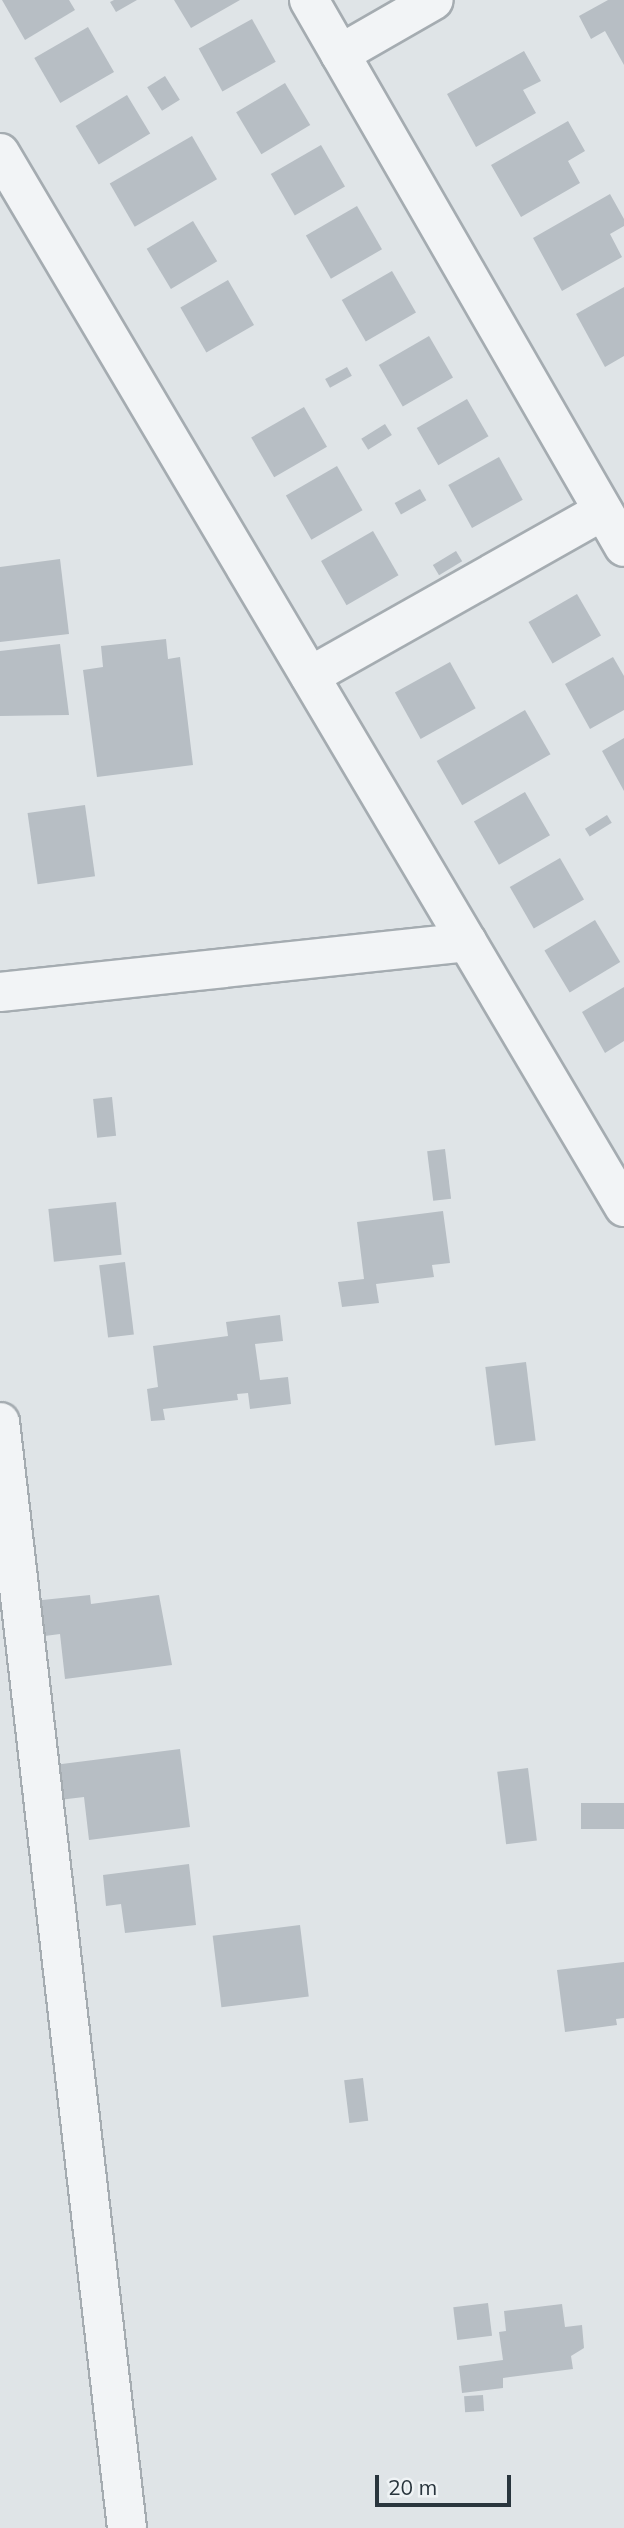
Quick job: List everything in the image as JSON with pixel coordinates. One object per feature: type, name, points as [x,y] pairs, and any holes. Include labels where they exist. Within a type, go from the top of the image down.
[{"type":"street","points":[[309,0],[624,547]]},
{"type":"street","points":[[340,54],[434,0]]},
{"type":"street","points":[[0,153],[624,1207]]},
{"type":"street","points":[[310,676],[603,511]]},
{"type":"street","points":[[0,992],[467,942]]},
{"type":"street","points":[[0,1422],[127,2528]]},
{"type":"building","points":[[2,0],[69,0],[75,10],[25,40]]},
{"type":"building","points":[[137,0],[116,12],[110,2]]},
{"type":"building","points":[[174,0],[240,0],[191,28]]},
{"type":"building","points":[[608,0],[624,0],[624,65],[605,31],[591,39],[579,16]]},
{"type":"building","points":[[252,19],[276,62],[222,91],[199,49]]},
{"type":"building","points":[[88,27],[114,72],[60,103],[34,58]]},
{"type":"building","points":[[524,51],[541,81],[523,90],[536,113],[476,147],[447,94]]},
{"type":"building","points":[[165,76],[180,100],[162,111],[147,87]]},
{"type":"building","points":[[285,83],[310,125],[261,154],[236,112]]},
{"type":"building","points":[[127,95],[150,134],[99,164],[76,126]]},
{"type":"building","points":[[568,121],[585,151],[568,161],[580,183],[521,217],[491,165]]},
{"type":"building","points":[[192,136],[217,179],[135,227],[110,184]]},
{"type":"building","points":[[321,145],[345,187],[295,216],[271,174]]},
{"type":"building","points":[[610,194],[624,219],[624,226],[610,234],[622,257],[562,291],[533,238]]},
{"type":"building","points":[[357,206],[382,249],[331,279],[306,236]]},
{"type":"building","points":[[193,221],[217,261],[171,289],[147,249]]},
{"type":"building","points":[[392,271],[416,313],[366,342],[342,300]]},
{"type":"building","points":[[228,280],[254,325],[206,353],[180,308]]},
{"type":"building","points":[[624,287],[624,356],[605,367],[576,314]]},
{"type":"building","points":[[429,336],[453,378],[403,407],[379,365]]},
{"type":"building","points":[[347,367],[352,376],[330,388],[325,379]]},
{"type":"building","points":[[467,399],[488,436],[438,465],[417,428]]},
{"type":"building","points":[[304,407],[327,447],[274,477],[251,438]]},
{"type":"building","points":[[385,424],[392,435],[368,450],[361,439]]},
{"type":"building","points":[[499,457],[523,500],[472,528],[448,485]]},
{"type":"building","points":[[337,466],[362,510],[311,540],[286,496]]},
{"type":"building","points":[[420,489],[426,500],[401,514],[395,503]]},
{"type":"building","points":[[373,531],[399,575],[347,605],[321,561]]},
{"type":"building","points":[[456,551],[462,561],[439,575],[433,565]]},
{"type":"building","points":[[60,559],[69,634],[0,642],[0,567]]},
{"type":"building","points":[[577,594],[601,636],[553,664],[529,622]]},
{"type":"building","points":[[166,639],[168,659],[180,657],[193,765],[97,777],[83,670],[103,667],[101,646]]},
{"type":"building","points":[[60,644],[69,715],[0,716],[0,651]]},
{"type":"building","points":[[613,657],[624,676],[624,710],[590,729],[565,684]]},
{"type":"building","points":[[450,662],[476,708],[421,739],[395,693]]},
{"type":"building","points":[[525,710],[550,754],[462,805],[437,761]]},
{"type":"building","points":[[624,738],[624,791],[602,751]]},
{"type":"building","points":[[525,792],[550,835],[499,865],[474,822]]},
{"type":"building","points":[[85,805],[95,876],[38,884],[28,813]]},
{"type":"building","points":[[607,815],[612,823],[590,836],[585,829]]},
{"type":"building","points":[[560,858],[584,900],[534,929],[510,887]]},
{"type":"building","points":[[595,920],[620,962],[570,992],[544,950]]},
{"type":"building","points":[[624,987],[624,1041],[605,1053],[582,1012]]},
{"type":"building","points":[[112,1097],[116,1136],[97,1138],[93,1099]]},
{"type":"building","points":[[445,1149],[451,1199],[433,1201],[427,1151]]},
{"type":"building","points":[[116,1202],[122,1255],[54,1262],[48,1209]]},
{"type":"building","points":[[443,1211],[450,1263],[432,1265],[434,1277],[376,1284],[379,1303],[342,1307],[338,1282],[364,1279],[357,1222]]},
{"type":"building","points":[[125,1262],[134,1334],[108,1338],[99,1265]]},
{"type":"building","points":[[280,1315],[283,1341],[255,1344],[260,1380],[288,1377],[291,1404],[250,1409],[248,1393],[237,1394],[238,1400],[163,1409],[165,1420],[151,1421],[147,1389],[158,1387],[153,1346],[228,1336],[226,1322]]},
{"type":"building","points":[[526,1362],[536,1440],[495,1445],[485,1367]]},
{"type":"building","points":[[90,1595],[91,1604],[159,1595],[172,1665],[65,1679],[60,1634],[37,1637],[33,1601]]},
{"type":"building","points":[[180,1749],[190,1827],[89,1840],[84,1797],[59,1800],[54,1765]]},
{"type":"building","points":[[528,1768],[537,1840],[506,1844],[497,1772]]},
{"type":"building","points":[[581,1803],[624,1803],[624,1829],[581,1829]]},
{"type":"building","points":[[189,1864],[196,1925],[125,1933],[121,1904],[106,1906],[103,1875]]},
{"type":"building","points":[[300,1925],[309,1996],[221,2007],[213,1936]]},
{"type":"building","points":[[624,1962],[624,2018],[616,2019],[617,2025],[565,2032],[557,1970]]},
{"type":"building","points":[[363,2078],[368,2121],[349,2123],[344,2080]]},
{"type":"building","points":[[488,2303],[492,2336],[457,2340],[453,2307]]},
{"type":"building","points":[[562,2304],[565,2327],[582,2325],[584,2348],[571,2356],[573,2369],[503,2378],[503,2388],[462,2393],[459,2366],[503,2360],[499,2332],[506,2331],[504,2311]]},
{"type":"building","points":[[483,2395],[484,2411],[465,2412],[464,2396]]}]
